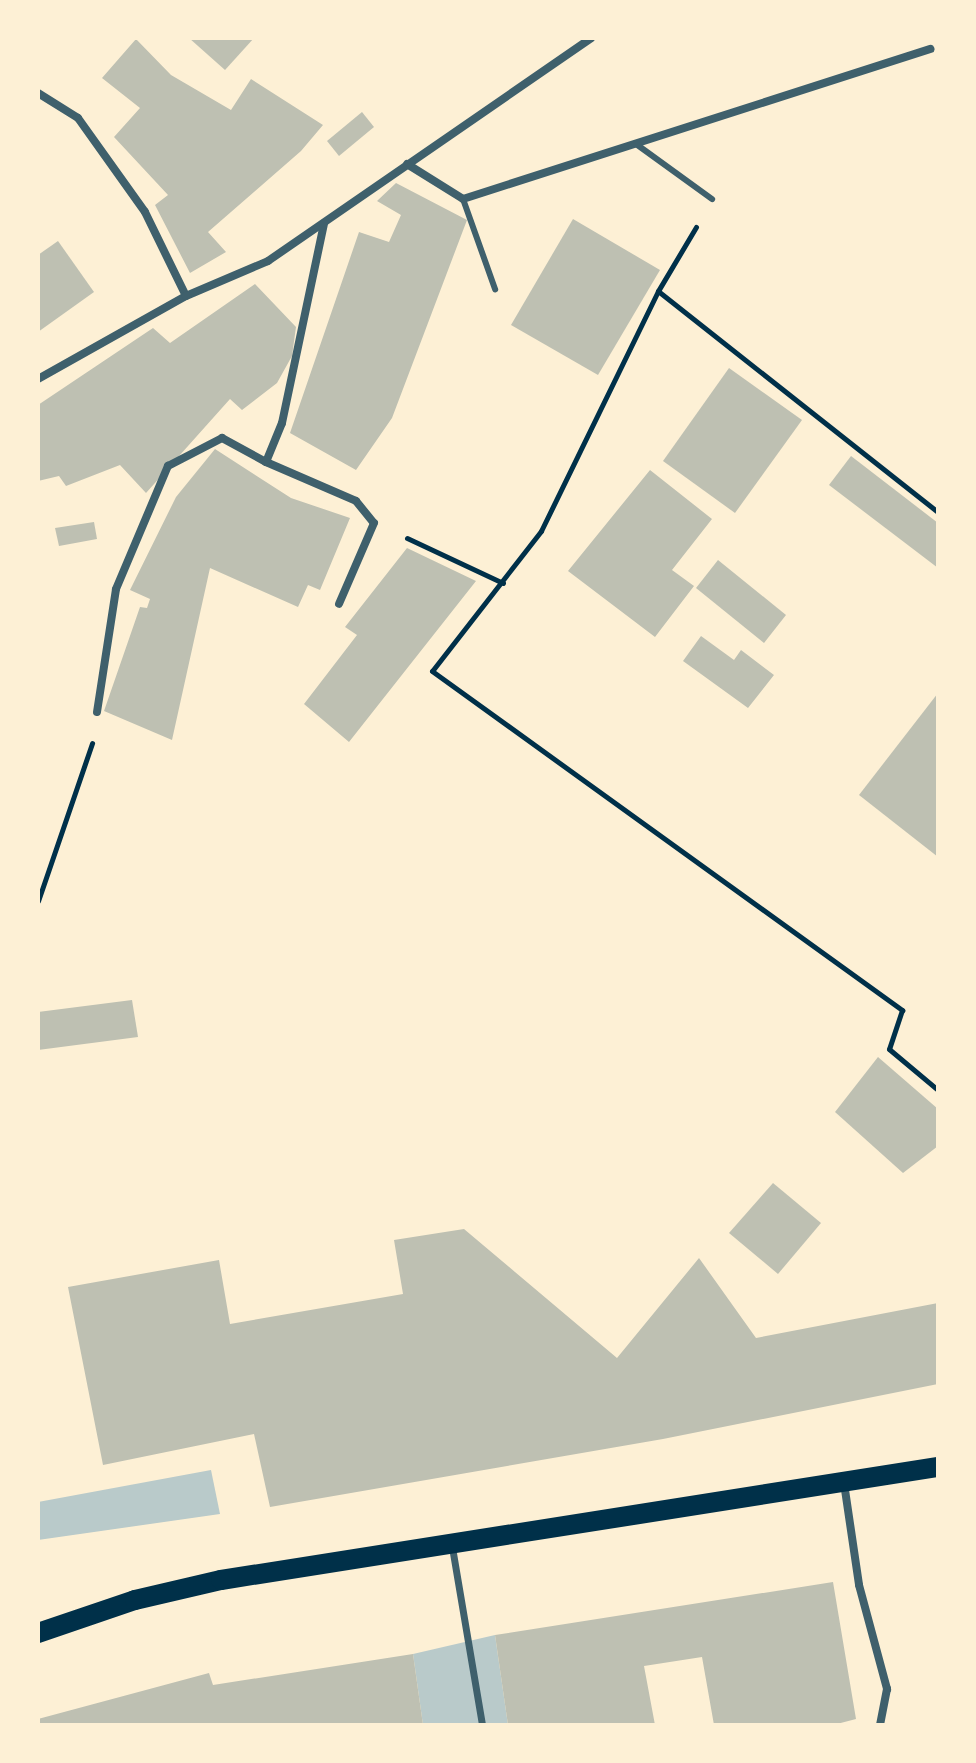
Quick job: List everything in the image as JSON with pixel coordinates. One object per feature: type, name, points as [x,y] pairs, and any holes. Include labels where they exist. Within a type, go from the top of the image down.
[{"type":"main road","points":[[38,1633],[135,1600],[221,1580],[451,1541],[938,1467]]},
{"type":"street","points":[[38,379],[186,296],[268,261],[591,38]]},
{"type":"street","points":[[407,164],[463,199],[931,49]]},
{"type":"street","points":[[38,93],[78,118],[145,212],[186,296]]},
{"type":"street","points":[[266,462],[282,423],[324,223]]},
{"type":"street","points":[[97,712],[116,589],[168,466],[222,438],[266,462],[356,501],[374,523],[339,604]]},
{"type":"street","points":[[843,1480],[859,1585],[887,1689],[880,1725]]},
{"type":"street","points":[[451,1541],[482,1725]]},
{"type":"lane","points":[[636,144],[712,199]]},
{"type":"lane","points":[[463,199],[495,289]]},
{"type":"path","points":[[712,199],[658,291],[541,531],[432,671],[902,1010],[889,1049],[938,1090]]},
{"type":"path","points":[[658,291],[938,512]]},
{"type":"path","points":[[374,523],[503,583]]},
{"type":"path","points":[[38,901],[97,727],[97,712]]},
{"type":"shaded area","points":[[211,1470],[220,1514],[38,1540],[38,1502]]},
{"type":"shaded area","points":[[495,1635],[508,1725],[423,1725],[413,1654]]},
{"type":"building","points":[[189,38],[254,38],[225,70]]},
{"type":"building","points":[[136,39],[171,75],[231,110],[251,79],[323,125],[301,151],[208,232],[226,252],[190,273],[155,205],[168,195],[114,137],[140,108],[102,78]]},
{"type":"building","points":[[362,112],[374,127],[339,156],[327,141]]},
{"type":"building","points":[[396,183],[467,220],[392,418],[356,470],[290,433],[359,232],[389,242],[401,215],[377,201]]},
{"type":"building","points":[[573,219],[660,270],[598,375],[511,325]]},
{"type":"building","points":[[58,241],[94,292],[38,332],[38,255]]},
{"type":"building","points":[[255,284],[296,327],[292,356],[277,383],[242,410],[230,399],[146,493],[120,465],[66,486],[59,476],[38,481],[38,405],[153,328],[170,343]]},
{"type":"building","points":[[729,368],[802,420],[735,513],[663,461]]},
{"type":"building","points":[[215,449],[291,498],[350,518],[320,590],[308,585],[298,607],[210,568],[172,740],[104,711],[140,607],[147,608],[150,599],[130,590],[176,497]]},
{"type":"building","points":[[851,456],[938,523],[938,568],[829,485]]},
{"type":"building","points":[[650,470],[712,519],[672,570],[694,586],[655,637],[568,571]]},
{"type":"building","points":[[94,522],[97,539],[59,546],[55,528]]},
{"type":"building","points":[[407,548],[476,581],[349,742],[304,704],[357,635],[345,627]]},
{"type":"building","points":[[718,560],[786,615],[764,643],[696,588]]},
{"type":"building","points":[[701,636],[734,660],[741,650],[774,675],[748,708],[683,661]]},
{"type":"building","points":[[938,693],[938,857],[859,795]]},
{"type":"building","points":[[132,1000],[138,1037],[38,1050],[38,1012]]},
{"type":"building","points":[[878,1057],[938,1109],[938,1146],[903,1173],[835,1112]]},
{"type":"building","points":[[773,1183],[821,1223],[778,1274],[729,1233]]},
{"type":"building","points":[[464,1229],[617,1358],[699,1258],[756,1338],[938,1303],[938,1384],[663,1439],[270,1507],[254,1434],[103,1465],[68,1287],[219,1260],[230,1324],[403,1294],[394,1240]]},
{"type":"building","points":[[833,1582],[856,1719],[833,1725],[714,1725],[702,1657],[644,1666],[655,1725],[508,1725],[495,1635]]},
{"type":"building","points":[[413,1654],[423,1725],[38,1725],[38,1719],[209,1673],[213,1685]]}]
